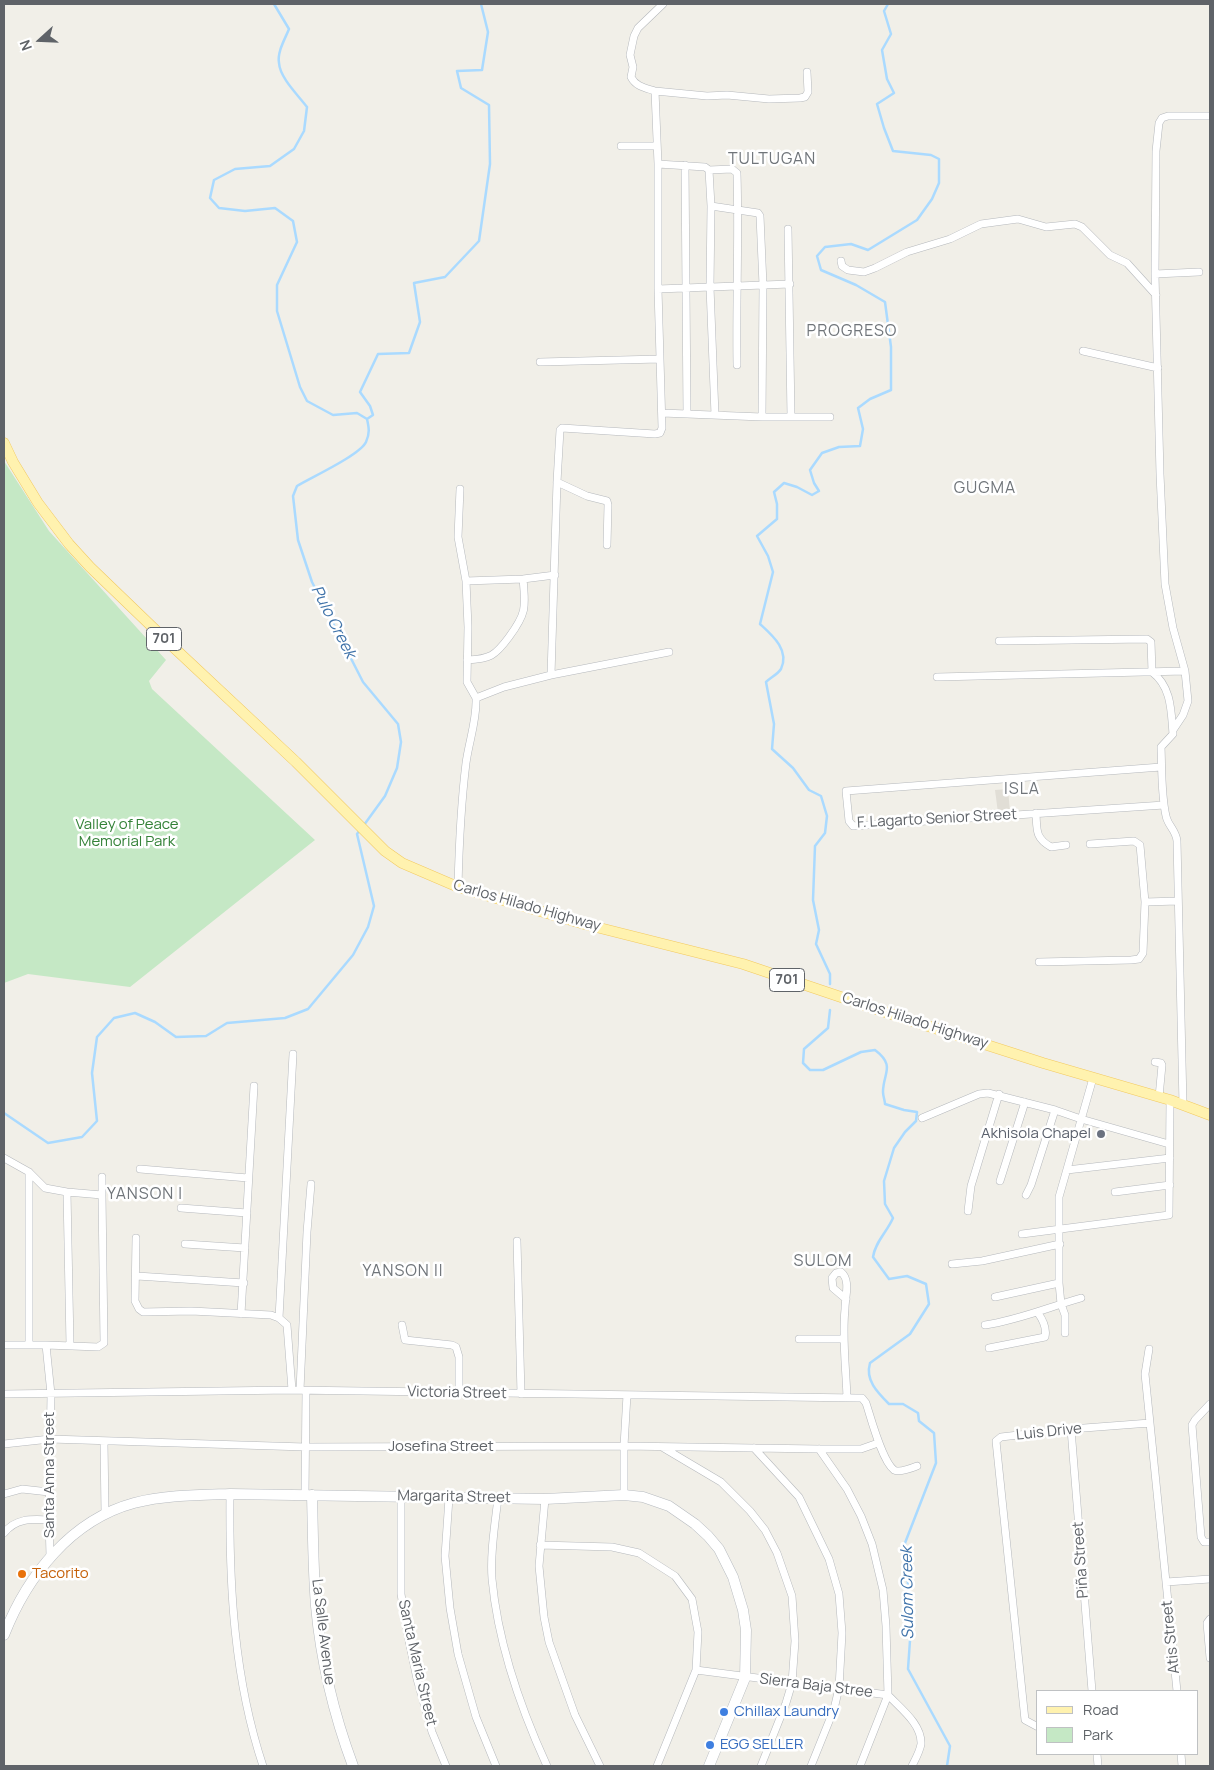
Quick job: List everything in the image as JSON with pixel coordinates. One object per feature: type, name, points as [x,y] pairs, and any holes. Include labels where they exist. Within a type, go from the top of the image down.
[{"type":"main road","name":"Carlos Hilado Highway","points":[[4,443],[13,462],[38,502],[90,567],[296,762],[385,851],[402,863],[458,887],[584,924],[743,964],[903,1018],[1093,1078],[1170,1100],[1210,1115]]},
{"type":"street","points":[[663,4],[638,28],[634,36],[630,55],[633,67],[631,77],[641,87],[655,91],[707,96],[727,95],[768,99],[800,98],[806,97],[808,92],[807,72]]},
{"type":"street","points":[[551,675],[559,433],[562,428],[655,434],[660,433],[662,428],[655,91]]},
{"type":"street","points":[[1172,730],[1186,709],[1188,701],[1185,671],[1173,628],[1165,584],[1155,274],[1156,151],[1159,123],[1162,118],[1168,116],[1210,116]]},
{"type":"street","points":[[621,146],[657,146]]},
{"type":"street","points":[[658,164],[705,167],[709,170],[735,170],[737,173],[737,365]]},
{"type":"street","points":[[686,165],[687,414]]},
{"type":"street","points":[[709,170],[711,206],[710,287],[715,415]]},
{"type":"street","points":[[711,206],[758,213],[760,216],[763,285],[762,416]]},
{"type":"street","points":[[841,261],[842,266],[848,270],[864,272],[907,252],[950,239],[981,224],[997,221],[1018,219],[1046,227],[1075,224],[1082,227],[1110,255],[1127,263],[1144,284],[1156,294]]},
{"type":"street","points":[[788,229],[791,417]]},
{"type":"street","points":[[1155,274],[1199,272]]},
{"type":"street","points":[[658,289],[790,284]]},
{"type":"street","points":[[1083,351],[1158,368]]},
{"type":"street","points":[[540,362],[660,359]]},
{"type":"street","points":[[662,413],[830,417]]},
{"type":"street","points":[[557,482],[587,496],[607,501],[607,546]]},
{"type":"street","points":[[458,887],[460,809],[469,741],[477,715],[476,698],[467,682],[468,627],[466,582],[458,537],[460,489]]},
{"type":"street","points":[[466,582],[555,575]]},
{"type":"street","points":[[467,660],[485,659],[498,652],[522,620],[525,599],[522,579]]},
{"type":"street","points":[[1000,641],[1149,639],[1152,645],[1152,672]]},
{"type":"street","points":[[476,698],[504,687],[551,675],[669,652]]},
{"type":"street","points":[[937,677],[1185,671]]},
{"type":"street","points":[[1152,672],[1165,686],[1169,698],[1173,734],[1161,747],[1164,805],[1167,822],[1175,832],[1178,841],[1183,1105]]},
{"type":"street","name":"F. Lagarto Senior Street","points":[[1162,767],[846,791],[848,821],[853,826],[1164,805]]},
{"type":"street","points":[[1036,813],[1037,834],[1040,839],[1051,847],[1066,845]]},
{"type":"street","points":[[1039,962],[1139,959],[1143,953],[1144,902],[1141,847],[1139,843],[1134,841],[1090,844]]},
{"type":"street","points":[[1144,902],[1178,901]]},
{"type":"street","points":[[280,1318],[293,1054]]},
{"type":"street","points":[[1155,1062],[1162,1065],[1159,1097]]},
{"type":"street","points":[[1065,1333],[1065,1315],[1061,1304],[1059,1283],[1059,1197],[1093,1078]]},
{"type":"street","points":[[241,1314],[254,1086]]},
{"type":"street","points":[[922,1118],[979,1094],[999,1094],[1169,1144]]},
{"type":"street","points":[[968,1211],[971,1186],[999,1094]]},
{"type":"street","points":[[1022,1234],[1167,1216],[1170,1214],[1170,1100]]},
{"type":"street","points":[[1000,1181],[1025,1102]]},
{"type":"street","points":[[1026,1195],[1031,1185],[1055,1110]]},
{"type":"street","points":[[4,1158],[28,1172],[45,1188],[102,1195]]},
{"type":"street","points":[[1067,1170],[1170,1158]]},
{"type":"street","points":[[140,1169],[248,1178]]},
{"type":"street","points":[[28,1172],[29,1345]]},
{"type":"street","points":[[4,1345],[98,1347],[104,1344],[102,1177]]},
{"type":"street","points":[[300,1390],[311,1184]]},
{"type":"street","points":[[1115,1192],[1170,1185]]},
{"type":"street","points":[[67,1192],[70,1345]]},
{"type":"street","points":[[181,1208],[247,1213]]},
{"type":"street","points":[[136,1238],[137,1276],[135,1301],[143,1312],[191,1311],[271,1315],[280,1318],[287,1325],[300,1390],[308,1495]]},
{"type":"street","points":[[517,1241],[521,1394]]},
{"type":"street","points":[[185,1244],[245,1248]]},
{"type":"street","points":[[952,1264],[982,1261],[1060,1244]]},
{"type":"street","points":[[137,1276],[244,1283]]},
{"type":"street","points":[[995,1297],[1059,1283]]},
{"type":"street","points":[[985,1325],[1002,1323],[1038,1313],[1082,1298]]},
{"type":"street","points":[[846,1299],[844,1339],[847,1398]]},
{"type":"street","points":[[989,1348],[1045,1336],[1044,1322],[1038,1313]]},
{"type":"street","points":[[402,1325],[405,1340],[456,1347],[459,1356],[459,1393]]},
{"type":"street","points":[[799,1339],[844,1339]]},
{"type":"street","name":"Santa Anna Street","points":[[46,1345],[51,1394],[50,1556]]},
{"type":"street","points":[[1149,1349],[1145,1374],[1166,1582],[1210,1579]]},
{"type":"street","name":"Victoria Street","points":[[4,1394],[300,1390],[862,1398],[866,1403],[878,1443]]},
{"type":"street","points":[[624,1494],[627,1395]]},
{"type":"street","points":[[1210,1404],[1192,1425],[1201,1537],[1204,1542],[1210,1542]]},
{"type":"street","name":"Luis Drive","points":[[1036,1725],[1025,1720],[996,1441],[1001,1438],[1071,1429],[1150,1423]]},
{"type":"street","name":"Piña Street","points":[[1071,1429],[1092,1690]]},
{"type":"street","name":"Josefina Street","points":[[4,1444],[50,1439],[305,1448],[624,1446],[861,1449],[878,1443]]},
{"type":"street","points":[[104,1441],[106,1513]]},
{"type":"street","points":[[878,1443],[895,1471],[917,1466]]},
{"type":"street","points":[[662,1447],[721,1482],[750,1511],[765,1530],[777,1553],[792,1596],[795,1641],[792,1683],[762,1766]]},
{"type":"street","points":[[754,1448],[799,1497],[829,1559],[839,1594],[842,1633],[838,1688],[834,1709],[811,1766]]},
{"type":"street","points":[[819,1449],[847,1489],[861,1516],[872,1544],[883,1590],[888,1695],[860,1766]]},
{"type":"street","points":[[4,1494],[22,1489],[49,1492]]},
{"type":"street","points":[[230,1494],[229,1546],[238,1658],[246,1703],[263,1766]]},
{"type":"street","name":"Margarita Street","points":[[4,1634],[18,1603],[50,1556],[82,1529],[106,1513],[134,1503],[178,1496],[230,1494],[545,1499],[624,1494],[669,1506],[695,1524],[718,1549],[733,1577],[743,1610],[746,1630],[745,1678],[709,1766]]},
{"type":"street","name":"La Salle Avenue","points":[[308,1495],[316,1606],[326,1676],[354,1766]]},
{"type":"street","name":"Santa Maria Street","points":[[400,1496],[401,1594],[408,1636],[432,1732],[446,1766]]},
{"type":"street","points":[[449,1498],[445,1556],[456,1645],[476,1717],[496,1766]]},
{"type":"street","points":[[498,1498],[492,1578],[503,1645],[520,1701],[548,1766]]},
{"type":"street","points":[[545,1499],[539,1566],[544,1617],[549,1642],[575,1715],[600,1766]]},
{"type":"street","points":[[4,1533],[18,1522],[30,1519],[49,1520]]},
{"type":"street","points":[[540,1545],[612,1547],[639,1553],[657,1563],[674,1576],[692,1599],[698,1632],[696,1670],[657,1766]]},
{"type":"street","name":"Atis Street","points":[[1166,1582],[1176,1690]]},
{"type":"street","points":[[1210,1619],[1207,1623],[1210,1658]]},
{"type":"street","name":"Sierra Baja Stree","points":[[696,1670],[745,1678],[888,1695]]},
{"type":"street","points":[[888,1695],[910,1718],[919,1731],[921,1744],[912,1766]]},
{"type":"shaded area","points":[[1008,789],[1010,812],[998,813],[995,790]]},
{"type":"green space","name":"Valley of Peace Memorial Park","points":[[4,461],[49,531],[166,660],[149,681],[152,689],[315,840],[130,987],[28,974],[4,983]]},
{"type":"waterway","name":"Pulo Creek","points":[[274,4],[289,29],[279,54],[280,69],[294,92],[307,107],[304,131],[294,149],[270,166],[235,169],[214,180],[210,198],[219,208],[245,211],[275,208],[293,221],[297,242],[277,285],[277,311],[300,387],[307,401],[333,415],[357,413],[367,419],[368,436],[362,447],[355,453],[297,486],[293,496],[298,540],[312,582],[363,682],[398,724],[401,742],[397,768],[385,796],[364,825]]},
{"type":"waterway","points":[[367,419],[373,415],[370,406],[360,392],[378,354],[409,353],[420,322],[414,283],[445,277],[479,241],[490,164],[489,105],[461,88],[457,71],[482,70],[488,32],[481,4]]},
{"type":"waterway","name":"Sulom Creek","points":[[830,984],[830,974],[816,944],[819,930],[813,900],[815,846],[825,833],[827,816],[821,796],[809,790],[793,768],[772,749],[774,724],[766,682],[781,669],[783,656],[778,644],[760,624],[773,572],[768,556],[757,536],[777,519],[777,504],[774,492],[784,483],[812,495],[819,491],[810,470],[822,453],[839,447],[860,446],[863,429],[858,408],[870,399],[891,390],[891,347],[885,302],[856,285],[821,270],[817,256],[825,247],[851,244],[868,250],[917,220],[932,199],[939,183],[939,159],[931,155],[893,151],[877,104],[894,93],[887,79],[882,50],[891,34],[884,11],[888,4]]},
{"type":"waterway","name":"Pulo Creek","points":[[4,1113],[48,1143],[82,1137],[97,1121],[92,1073],[97,1037],[114,1018],[135,1013],[155,1022],[176,1037],[206,1036],[227,1023],[285,1018],[308,1009],[353,955],[368,927],[374,906],[357,834],[360,830]]},
{"type":"waterway","name":"Sulom Creek","points":[[830,1010],[828,1028],[804,1049],[803,1063],[810,1070],[823,1070],[861,1052],[875,1050],[887,1065],[883,1092],[885,1104],[917,1112],[916,1121],[905,1132],[894,1148],[884,1181],[885,1204],[893,1218],[876,1247],[873,1257],[889,1279],[907,1276],[926,1284],[929,1304],[910,1334],[870,1363],[869,1375],[873,1385],[889,1404],[903,1404],[918,1413],[919,1421],[934,1433],[936,1463],[905,1543],[911,1626],[908,1669],[950,1746],[947,1766]]},
{"type":"place","name":"Akhisola Chapel","points":[[1101,1134]]},
{"type":"place","name":"Tacorito","points":[[22,1574]]},
{"type":"place","name":"Chillax Laundry","points":[[724,1712]]},
{"type":"place","name":"EGG SELLER","points":[[710,1745]]},
{"type":"district","name":"TULTUGAN","points":[[772,160]]},
{"type":"district","name":"PROGRESO","points":[[852,332]]},
{"type":"district","name":"GUGMA","points":[[985,489]]},
{"type":"district","name":"ISLA","points":[[1022,790]]},
{"type":"district","name":"YANSON I","points":[[145,1195]]},
{"type":"district","name":"SULOM","points":[[823,1262]]},
{"type":"district","name":"YANSON II","points":[[403,1272]]}]
